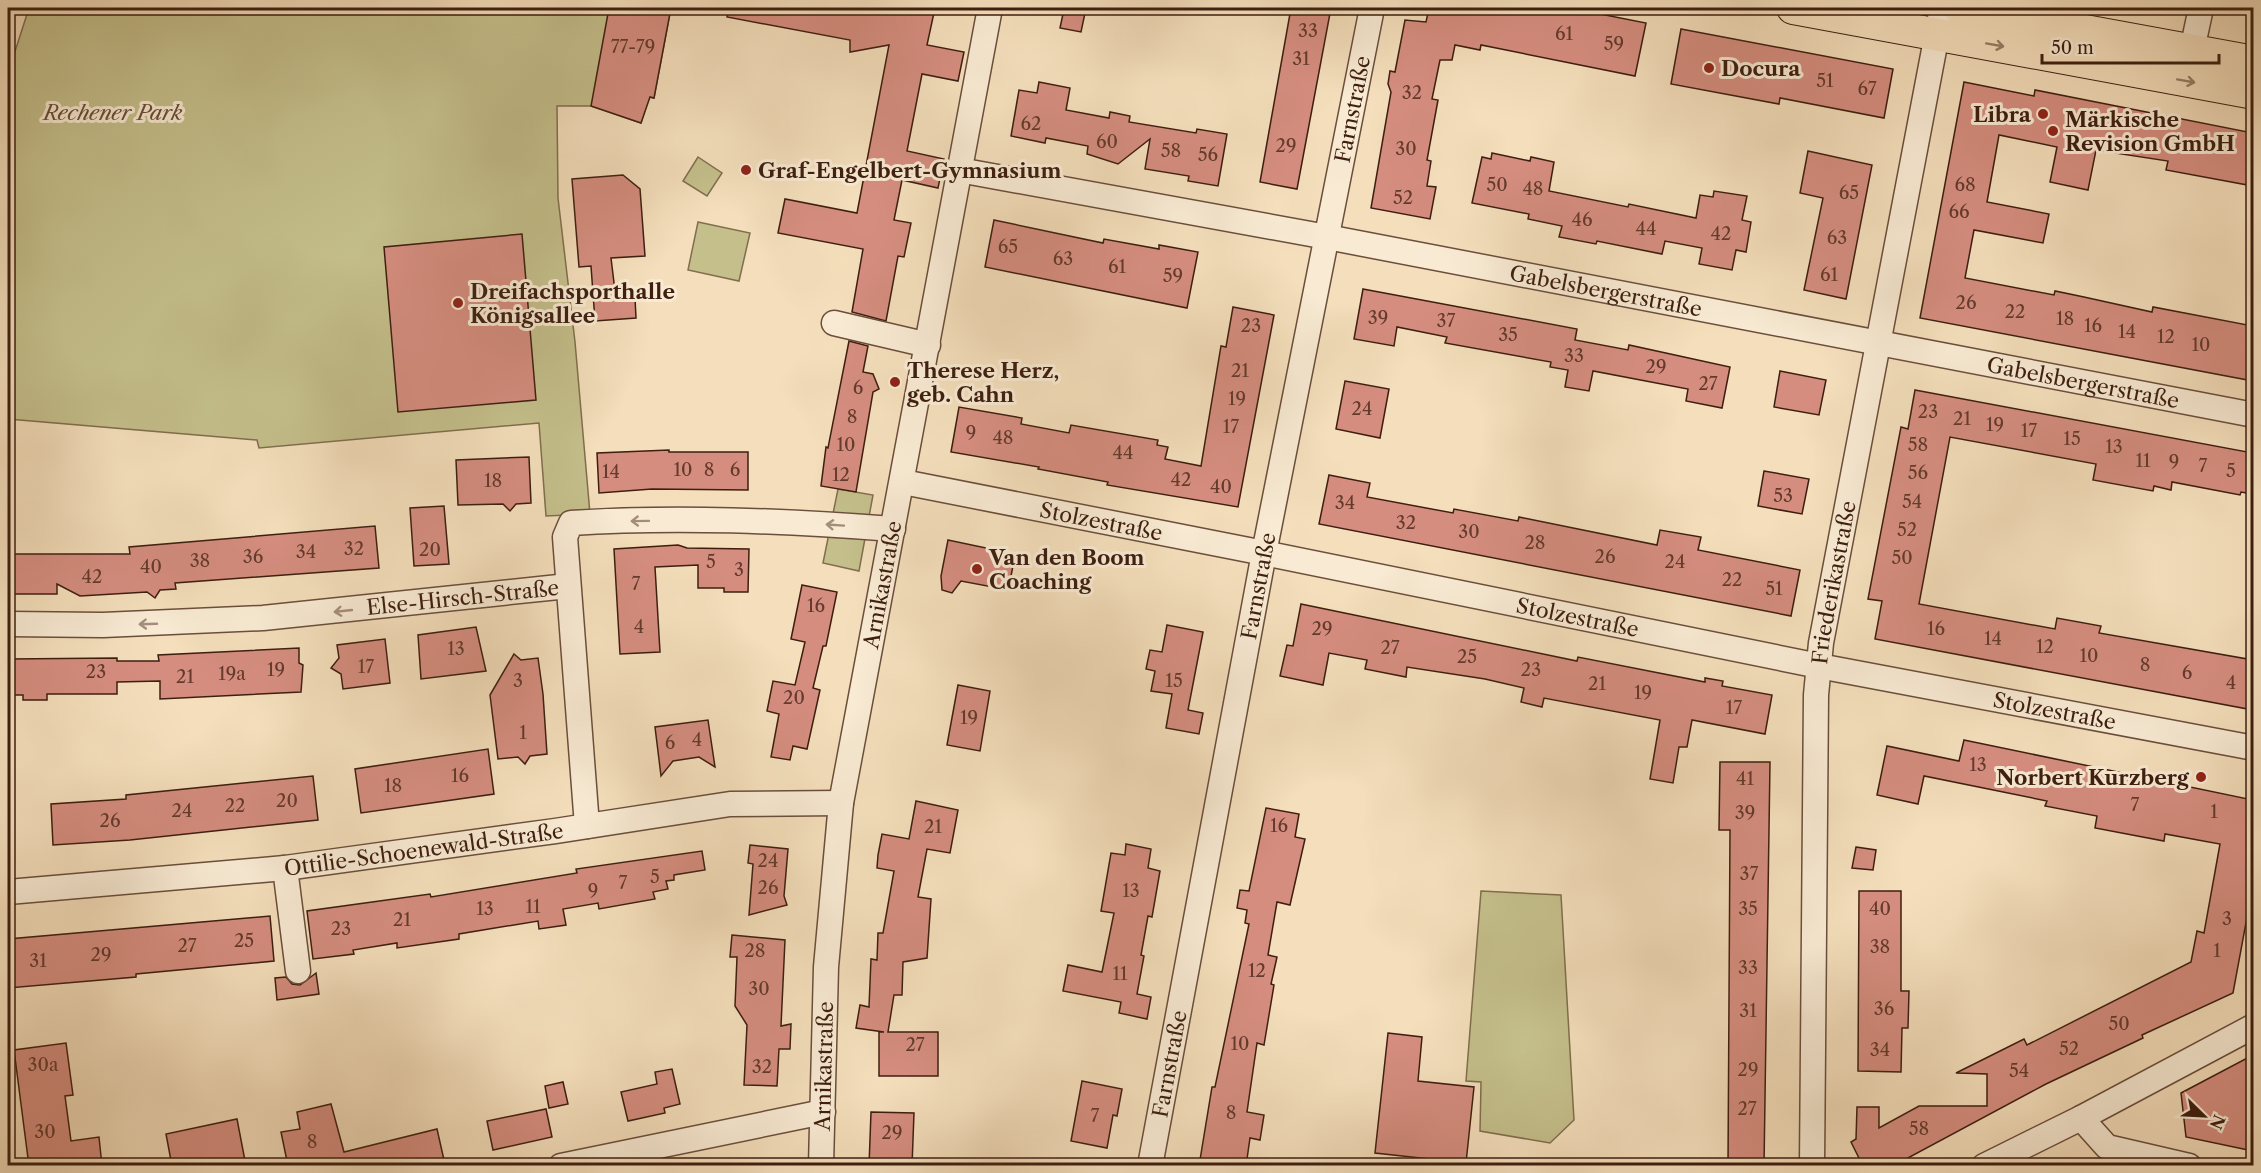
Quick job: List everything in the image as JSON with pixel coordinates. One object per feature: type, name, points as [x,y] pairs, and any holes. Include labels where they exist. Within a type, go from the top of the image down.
[{"type":"main road","points":[[1793,8],[1940,21],[2253,93]]},
{"type":"main road","points":[[1960,8],[2253,62]]},
{"type":"street","name":"Arnikastraße","points":[[822,1166],[826,967],[841,803],[903,482],[958,170],[990,8]]},
{"type":"street","name":"Farnstraße","points":[[1150,1166],[1264,553],[1372,8]]},
{"type":"street","points":[[2192,50],[2201,8]]},
{"type":"street","name":"Friederikastraße","points":[[1812,1166],[1816,718],[1819,666],[1940,21]]},
{"type":"street","name":"Gabelsbergerstraße","points":[[958,170],[1327,237],[2253,415]]},
{"type":"street","points":[[834,323],[928,345]]},
{"type":"street","name":"Stolzestraße","points":[[903,482],[1819,666],[2253,748]]},
{"type":"street","name":"Else-Hirsch-Straße","points":[[8,624],[103,626],[263,618],[568,586],[565,537],[571,523],[690,520],[803,522],[893,529]]},
{"type":"street","points":[[568,586],[587,826]]},
{"type":"street","name":"Ottilie-Schoenewald-Straße","points":[[8,892],[285,868],[730,804],[841,803]]},
{"type":"street","points":[[285,868],[298,971]]},
{"type":"street","points":[[1984,1166],[2081,1118],[2253,1026]]},
{"type":"street","points":[[561,1166],[823,1112]]},
{"type":"street","points":[[2081,1118],[2107,1147],[2189,1166]]},
{"type":"green space","name":"Rechener Park","points":[[29,8],[671,8],[654,98],[649,97],[641,123],[591,106],[557,106],[558,198],[575,342],[590,514],[546,516],[539,423],[259,448],[257,440],[8,419],[8,73]]},
{"type":"green space","points":[[698,157],[722,173],[707,196],[683,181]]},
{"type":"green space","points":[[698,222],[750,233],[739,281],[688,270]]},
{"type":"green space","points":[[838,489],[873,495],[859,571],[823,563]]},
{"type":"green space","points":[[1481,891],[1561,895],[1574,1120],[1550,1143],[1480,1131],[1481,1082],[1466,1081]]},
{"type":"building","points":[[609,8],[671,8],[654,98],[650,97],[641,123],[591,106]]},
{"type":"building","points":[[728,8],[935,8],[927,45],[964,52],[958,81],[922,74],[907,151],[944,159],[938,188],[902,180],[894,220],[911,223],[904,257],[898,256],[886,321],[852,312],[863,249],[778,233],[785,199],[857,213],[889,45],[850,52],[850,40],[727,17]]},
{"type":"building","points":[[1291,8],[1331,8],[1297,189],[1260,182]]},
{"type":"building","points":[[1429,8],[1570,8],[1646,23],[1635,76],[1481,45],[1480,50],[1455,45],[1452,60],[1440,60],[1432,99],[1438,100],[1427,160],[1431,161],[1427,186],[1436,187],[1430,219],[1371,208],[1391,92],[1388,84],[1390,71],[1395,72],[1405,20],[1426,22]]},
{"type":"building","points":[[1064,9],[1085,13],[1081,32],[1060,28]]},
{"type":"building","points":[[1681,29],[1893,69],[1884,118],[1780,98],[1779,104],[1671,84]]},
{"type":"building","points":[[1039,82],[1070,88],[1066,110],[1109,118],[1110,112],[1130,116],[1129,122],[1196,133],[1197,129],[1227,134],[1218,186],[1188,181],[1189,176],[1145,169],[1150,139],[1118,164],[1087,154],[1088,146],[1046,138],[1045,143],[1011,136],[1019,90],[1037,93]]},
{"type":"building","points":[[1964,82],[2034,96],[2035,90],[2253,133],[2253,186],[2166,170],[2168,161],[2096,150],[2088,190],[2050,182],[2057,147],[1999,135],[1987,202],[2049,214],[2043,243],[1974,230],[1965,278],[2054,295],[2055,291],[2152,312],[2153,307],[2253,326],[2253,381],[1920,318]]},
{"type":"building","points":[[1808,151],[1872,165],[1846,299],[1804,290],[1823,198],[1800,193]]},
{"type":"building","points":[[1492,153],[1530,161],[1531,157],[1554,162],[1549,191],[1628,207],[1629,204],[1696,218],[1700,195],[1713,197],[1714,191],[1747,196],[1742,220],[1751,222],[1746,252],[1736,250],[1732,270],[1699,264],[1702,248],[1665,241],[1662,254],[1597,241],[1596,244],[1559,237],[1562,226],[1528,219],[1529,214],[1472,203],[1482,157],[1491,159]]},
{"type":"building","points":[[623,175],[640,189],[645,256],[611,258],[616,299],[635,298],[636,318],[595,321],[591,266],[579,267],[572,179]]},
{"type":"building","points":[[994,220],[1103,243],[1104,239],[1159,249],[1159,245],[1198,252],[1187,308],[985,267]]},
{"type":"building","name":"Dreifachsporthalle Königsallee","points":[[522,234],[536,400],[398,412],[384,247]]},
{"type":"building","points":[[1363,289],[1577,329],[1575,340],[1628,350],[1629,345],[1730,367],[1722,408],[1686,401],[1688,389],[1593,371],[1589,391],[1565,387],[1568,370],[1550,367],[1551,362],[1445,343],[1447,337],[1397,327],[1394,346],[1354,339]]},
{"type":"building","points":[[1233,307],[1274,315],[1238,507],[1107,485],[1108,482],[1038,469],[1039,467],[951,452],[959,407],[1022,418],[1021,424],[1069,433],[1071,425],[1158,440],[1157,445],[1168,447],[1165,459],[1201,466],[1221,346],[1226,347]]},
{"type":"building","points":[[849,341],[868,346],[863,372],[873,374],[879,389],[873,392],[856,492],[821,486],[826,447],[828,448]]},
{"type":"building","points":[[1780,371],[1826,380],[1819,415],[1774,407]]},
{"type":"building","points":[[1345,381],[1389,389],[1380,438],[1336,429]]},
{"type":"building","points":[[1915,390],[2253,453],[2253,494],[2241,492],[2240,495],[2172,482],[2171,490],[2154,486],[2153,491],[2093,480],[2096,464],[1950,437],[1919,604],[2055,629],[2057,618],[2101,626],[2099,633],[2253,660],[2253,710],[1875,639],[1882,601],[1868,599],[1901,427],[1908,429]]},
{"type":"building","points":[[669,450],[669,452],[748,452],[748,490],[652,489],[599,493],[597,453]]},
{"type":"building","points":[[529,457],[531,503],[516,504],[510,511],[503,504],[458,505],[456,460]]},
{"type":"building","points":[[1764,471],[1809,479],[1802,514],[1758,506]]},
{"type":"building","points":[[1329,475],[1370,483],[1367,497],[1453,513],[1454,509],[1518,521],[1519,517],[1657,545],[1660,530],[1701,537],[1698,550],[1800,570],[1791,616],[1319,524]]},
{"type":"building","points":[[444,506],[449,564],[414,566],[410,508]]},
{"type":"building","points":[[375,526],[379,568],[175,583],[176,589],[160,590],[155,598],[147,592],[80,596],[57,584],[57,594],[8,594],[8,554],[130,554],[129,547]]},
{"type":"building","name":"Van den Boom Coaching","points":[[948,540],[1010,553],[1009,560],[1014,561],[1009,586],[1004,585],[1003,589],[961,581],[952,593],[942,590],[941,576]]},
{"type":"building","points":[[678,545],[687,548],[749,549],[748,592],[724,592],[724,588],[698,588],[698,565],[655,567],[660,652],[620,654],[614,549]]},
{"type":"building","points":[[802,585],[837,592],[826,646],[823,646],[813,688],[820,690],[807,749],[793,746],[790,760],[771,757],[779,714],[767,711],[773,681],[795,685],[805,642],[791,639]]},
{"type":"building","points":[[1301,604],[1577,661],[1578,657],[1705,682],[1705,678],[1723,681],[1722,686],[1772,695],[1765,734],[1692,720],[1687,747],[1679,747],[1673,783],[1650,779],[1660,720],[1544,698],[1542,707],[1521,702],[1524,688],[1485,679],[1407,667],[1406,677],[1365,669],[1367,660],[1329,653],[1323,685],[1280,676],[1287,645],[1293,646]]},
{"type":"building","points":[[1167,625],[1203,632],[1188,710],[1203,713],[1199,734],[1166,728],[1172,694],[1151,691],[1155,671],[1146,669],[1150,650],[1162,652]]},
{"type":"building","points":[[476,627],[486,671],[421,679],[418,635]]},
{"type":"building","points":[[385,639],[390,683],[343,689],[341,674],[331,668],[339,658],[337,645]]},
{"type":"building","points":[[299,648],[299,663],[303,665],[301,692],[160,699],[160,681],[117,682],[117,694],[47,694],[47,700],[23,700],[23,695],[8,695],[8,659],[117,658],[117,661],[159,661],[158,655]]},
{"type":"building","points":[[514,654],[521,660],[538,658],[543,694],[547,754],[530,756],[525,764],[518,757],[498,759],[490,695]]},
{"type":"building","points":[[958,685],[990,691],[980,751],[947,745]]},
{"type":"building","points":[[708,720],[715,767],[699,757],[673,761],[661,776],[655,727]]},
{"type":"building","points":[[1964,740],[2253,800],[2253,885],[2233,993],[2142,1035],[2143,1038],[2046,1084],[1893,1166],[1863,1166],[1851,1142],[1856,1139],[1857,1107],[1879,1107],[1879,1128],[1919,1106],[1987,1106],[1987,1074],[1956,1073],[2024,1039],[2027,1045],[2191,962],[2197,931],[2204,933],[2220,844],[2165,834],[2164,841],[2095,828],[2097,816],[2045,806],[2047,801],[1924,776],[1918,804],[1877,795],[1887,746],[1959,761]]},
{"type":"building","points":[[488,749],[494,794],[361,813],[355,769]]},
{"type":"building","points":[[1720,762],[1770,762],[1764,1166],[1728,1166],[1730,830],[1719,830]]},
{"type":"building","points":[[313,776],[318,820],[130,840],[53,845],[51,804],[126,799],[126,795]]},
{"type":"building","points":[[916,801],[958,810],[950,853],[927,849],[918,897],[931,899],[927,958],[903,962],[902,995],[894,995],[888,1032],[938,1032],[938,1076],[879,1076],[879,1032],[884,1032],[856,1028],[860,1005],[869,1007],[871,959],[877,960],[878,933],[883,933],[894,871],[877,868],[878,855],[882,834],[909,839]]},
{"type":"building","points":[[1266,808],[1299,814],[1295,837],[1305,839],[1290,905],[1277,902],[1268,955],[1277,957],[1271,984],[1274,985],[1264,1045],[1257,1043],[1247,1112],[1264,1115],[1260,1140],[1250,1138],[1246,1166],[1199,1166],[1212,1087],[1215,1087],[1249,924],[1245,923],[1247,910],[1237,908],[1240,890],[1249,891]]},
{"type":"building","points":[[1126,844],[1151,849],[1148,868],[1160,871],[1152,917],[1148,916],[1137,994],[1151,997],[1147,1019],[1119,1013],[1121,1002],[1063,991],[1068,965],[1102,972],[1114,913],[1101,911],[1111,853],[1125,855]]},
{"type":"building","points":[[750,845],[788,849],[784,896],[787,905],[749,915],[753,864],[748,863]]},
{"type":"building","points":[[1856,847],[1876,850],[1873,870],[1852,868]]},
{"type":"building","points":[[702,851],[705,870],[674,875],[674,880],[666,881],[668,889],[653,892],[655,899],[599,909],[598,903],[563,909],[566,925],[539,929],[538,921],[459,934],[459,939],[397,948],[397,943],[353,950],[354,954],[313,959],[307,911],[430,894],[431,897],[577,873],[576,869]]},
{"type":"building","points":[[1859,891],[1901,891],[1901,991],[1909,991],[1908,1028],[1902,1028],[1901,1072],[1858,1071]]},
{"type":"building","points":[[270,916],[274,961],[136,974],[136,977],[8,988],[8,939]]},
{"type":"building","points":[[732,935],[785,940],[781,1026],[791,1024],[790,1049],[779,1049],[777,1086],[744,1085],[747,1025],[735,1006],[737,957],[730,957]]},
{"type":"building","points":[[316,973],[319,994],[277,1000],[275,978],[286,977],[292,984],[300,985]]},
{"type":"building","points":[[1388,1033],[1422,1037],[1418,1081],[1474,1087],[1466,1163],[1375,1153]]},
{"type":"building","points":[[66,1043],[73,1095],[65,1096],[71,1141],[99,1137],[102,1166],[29,1166],[14,1050]]},
{"type":"building","points":[[2253,1055],[2253,1151],[2186,1137],[2181,1093]]},
{"type":"building","points":[[672,1069],[680,1104],[664,1108],[665,1113],[628,1121],[621,1092],[657,1084],[655,1072]]},
{"type":"building","points":[[1082,1081],[1122,1089],[1117,1116],[1113,1115],[1107,1148],[1071,1141]]},
{"type":"building","points":[[563,1082],[568,1104],[549,1108],[545,1086]]},
{"type":"building","points":[[331,1104],[344,1152],[437,1129],[444,1160],[416,1166],[401,1166],[400,1162],[381,1166],[288,1166],[281,1132],[300,1129],[297,1112]]},
{"type":"building","points":[[546,1109],[552,1137],[493,1150],[487,1121]]},
{"type":"building","points":[[871,1112],[914,1113],[912,1166],[869,1166]]},
{"type":"building","points":[[237,1119],[246,1166],[172,1166],[166,1134]]},
{"type":"place","name":"Docura","points":[[1709,68]]},
{"type":"place","name":"Libra","points":[[2043,114]]},
{"type":"place","name":"Märkische Revision GmbH","points":[[2053,131]]},
{"type":"place","name":"Graf-Engelbert-Gymnasium","points":[[746,170]]},
{"type":"place","name":"Dreifachsporthalle Königsallee","points":[[458,303]]},
{"type":"place","name":"Therese Herz, geb. Cahn","points":[[895,382]]},
{"type":"place","name":"Van den Boom Coaching","points":[[977,569]]},
{"type":"place","name":"Norbert Kurzberg","points":[[2201,777]]}]
